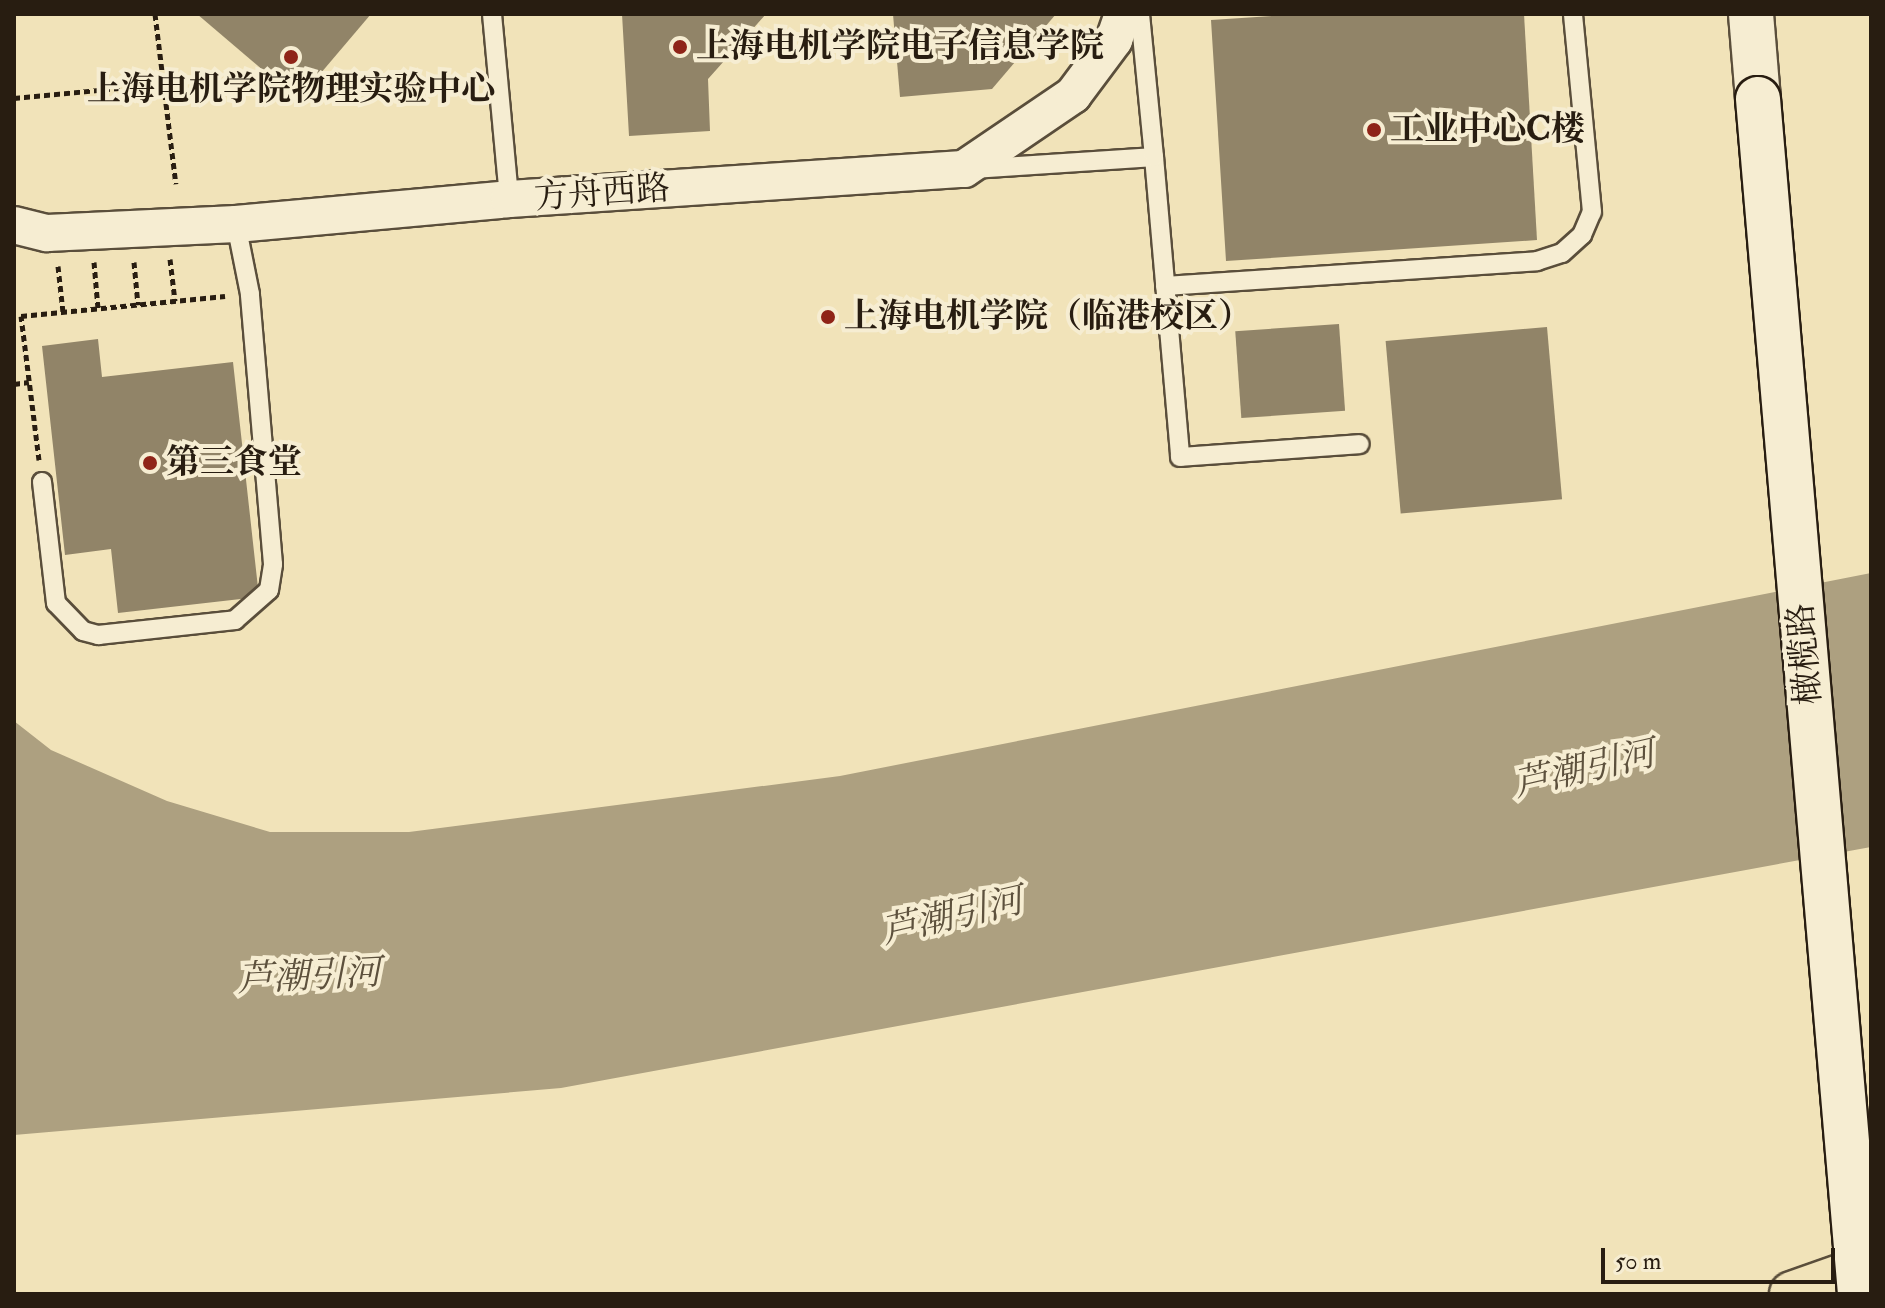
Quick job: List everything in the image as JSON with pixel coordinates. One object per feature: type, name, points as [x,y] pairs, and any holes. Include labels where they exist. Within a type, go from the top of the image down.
[{"type":"highway","points":[[1792,1294],[1871,1266]]},
{"type":"main road","name":"橄榄路","points":[[1751,14],[1860,1294]]},
{"type":"street","points":[[964,169],[1073,95],[1114,40],[1123,14]]},
{"type":"street","name":"方舟西路","points":[[14,225],[47,233],[236,224],[509,199],[964,169]]},
{"type":"lane","points":[[492,14],[509,199]]},
{"type":"lane","points":[[1140,14],[1180,457],[1360,444]]},
{"type":"lane","points":[[1165,286],[1537,261],[1562,253],[1582,235],[1592,212],[1573,14]]},
{"type":"lane","points":[[964,169],[1154,157]]},
{"type":"lane","points":[[42,482],[56,603],[83,631],[98,635],[235,620],[255,607],[269,590],[273,564],[250,294],[236,224]]},
{"type":"path","points":[[156,14],[176,184]]},
{"type":"path","points":[[14,98],[163,84]]},
{"type":"path","points":[[169,250],[175,301]]},
{"type":"path","points":[[133,253],[138,305]]},
{"type":"path","points":[[93,256],[98,309]]},
{"type":"path","points":[[58,258],[63,312]]},
{"type":"path","points":[[42,482],[21,316],[250,294]]},
{"type":"path","points":[[14,384],[29,382]]},
{"type":"water","name":"芦潮引河","points":[[1871,573],[1871,847],[561,1088],[14,1135],[14,721],[51,750],[167,801],[270,832],[409,832],[840,776]]},
{"type":"building","name":"上海电机学院物理实验中心","points":[[197,14],[371,14],[298,100]]},
{"type":"building","name":"上海电机学院电子信息学院","points":[[622,14],[766,14],[708,79],[710,131],[629,136]]},
{"type":"building","points":[[893,14],[1056,14],[992,89],[900,97]]},
{"type":"building","name":"工业中心C楼","points":[[1301,14],[1524,14],[1537,240],[1226,261],[1211,20]]},
{"type":"building","points":[[1339,324],[1345,411],[1241,418],[1235,331]]},
{"type":"building","points":[[1547,327],[1562,499],[1401,513],[1386,341]]},
{"type":"building","name":"第三食堂","points":[[98,339],[102,377],[233,362],[259,597],[118,613],[111,549],[65,555],[42,346]]},
{"type":"place","name":"上海电机学院电子信息学院","points":[[680,47]]},
{"type":"place","name":"上海电机学院物理实验中心","points":[[291,57]]},
{"type":"place","name":"工业中心C楼","points":[[1374,130]]},
{"type":"place","name":"上海电机学院（临港校区）","points":[[828,317]]},
{"type":"place","name":"第三食堂","points":[[150,463]]}]
